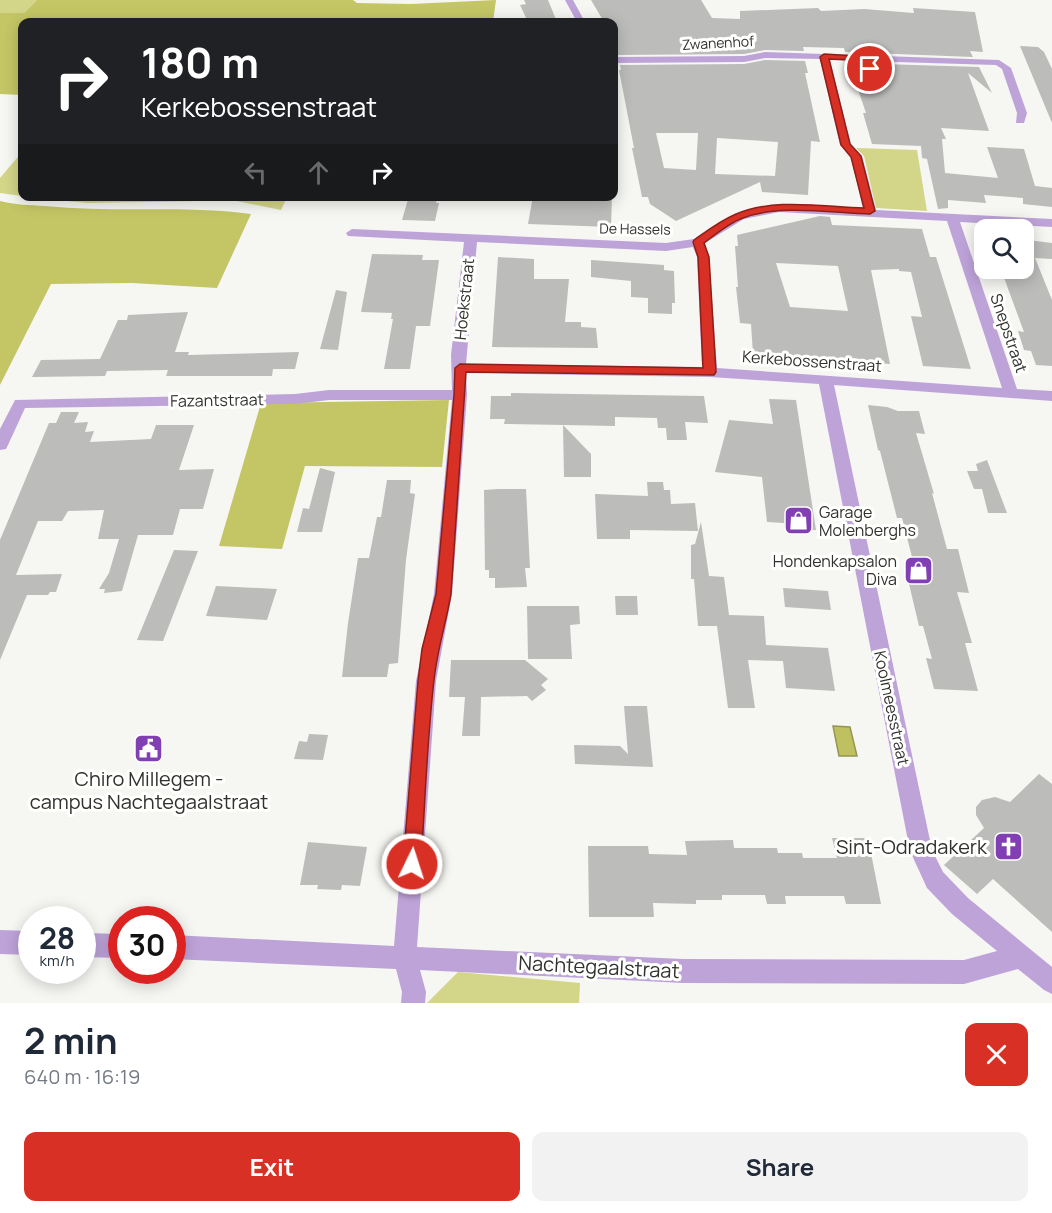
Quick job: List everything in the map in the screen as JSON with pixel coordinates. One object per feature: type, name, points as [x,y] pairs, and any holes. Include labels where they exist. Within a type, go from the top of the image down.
[{"type":"street","points":[[569,0],[579,18]]},
{"type":"street","name":"Zwanenhof","points":[[618,60],[744,59],[765,55],[854,57],[860,66],[870,69],[969,72],[974,68],[971,61],[999,63],[1006,68],[1022,113],[1020,121]]},
{"type":"street","points":[[824,57],[846,145],[856,156],[870,211]]},
{"type":"street","name":"De Hassels","points":[[352,233],[666,247],[698,242],[740,216],[780,208],[870,211],[1052,223]]},
{"type":"street","name":"Snepstraat","points":[[952,217],[1011,393]]},
{"type":"street","name":"Hoekstraat","points":[[413,1003],[414,992],[405,958],[426,681],[430,649],[439,620],[443,594],[460,395],[458,355],[471,239]]},
{"type":"street","points":[[698,242],[703,257],[710,372]]},
{"type":"street","name":"Kerkebossenstraat","points":[[460,368],[710,372],[1052,396]]},
{"type":"street","name":"Koolmeesstraat","points":[[826,381],[921,851],[935,880],[960,906],[1052,982]]},
{"type":"street","name":"Fazantstraat","points":[[0,445],[20,403],[295,399],[328,395],[460,395]]},
{"type":"street","points":[[0,942],[18,943]]},
{"type":"street","name":"Nachtegaalstraat","points":[[186,948],[683,971],[964,972],[1023,956]]},
{"type":"green space","points":[[0,0],[37,0],[24,13],[0,13]]},
{"type":"green space","points":[[856,148],[917,150],[927,211],[876,208],[864,156]]},
{"type":"green space","points":[[18,157],[18,195],[0,193],[0,178]]},
{"type":"green space","points":[[66,201],[200,201],[88,203]]},
{"type":"green space","points":[[237,201],[285,201],[281,210]]},
{"type":"green space","points":[[458,972],[580,983],[579,1003],[427,1003]]},
{"type":"shaded area","points":[[37,0],[353,0],[357,3],[411,4],[496,0],[494,18],[18,18],[18,95],[0,94],[0,13],[24,13]]},
{"type":"shaded area","points":[[0,201],[71,208],[200,210],[251,214],[217,288],[132,283],[51,284],[0,385]]},
{"type":"shaded area","points":[[449,400],[442,467],[305,466],[282,549],[219,546],[261,403]]},
{"type":"shaded area","points":[[833,726],[850,727],[857,756],[839,756]]},
{"type":"building","points":[[524,0],[548,0],[555,18],[526,18],[520,5],[526,4]]},
{"type":"building","points":[[591,0],[701,0],[712,18],[740,19],[740,11],[818,8],[821,11],[864,9],[914,13],[913,8],[975,12],[983,52],[970,51],[973,57],[845,52],[844,48],[803,47],[804,51],[765,50],[744,54],[618,55],[618,18],[602,18]]},
{"type":"building","points":[[1020,46],[1038,47],[1044,52],[1052,69],[1052,123]]},
{"type":"building","points":[[765,60],[805,61],[808,73],[805,73],[820,142],[811,141],[808,195],[762,192],[760,182],[676,221],[650,204],[648,197],[642,197],[619,70],[621,70],[620,65],[744,64]],"holes":[[[656,133],[698,133],[696,170],[664,168]],[[717,138],[778,142],[775,176],[715,174]]]},
{"type":"building","points":[[849,63],[979,67],[992,93],[968,73],[989,131],[941,128],[946,139],[942,139],[945,173],[998,178],[987,147],[1024,149],[1035,186],[1052,188],[1052,207],[1023,204],[1023,198],[984,195],[986,203],[948,200],[948,208],[938,209],[927,159],[922,158],[921,146],[872,144],[863,113],[866,113]]},
{"type":"building","points":[[408,201],[436,201],[436,203],[439,203],[435,221],[402,220]]},
{"type":"building","points":[[532,201],[612,201],[611,227],[528,224]]},
{"type":"building","points":[[820,216],[830,217],[832,225],[922,229],[930,257],[936,257],[971,369],[923,366],[911,316],[922,317],[911,272],[899,271],[899,269],[871,270],[890,364],[753,354],[751,324],[740,323],[736,287],[738,287],[735,246],[738,246],[737,235]],"holes":[[[776,263],[838,266],[848,311],[790,307]]]},
{"type":"building","points":[[1034,241],[1052,243],[1052,259],[1035,258],[1052,300],[1052,366],[1036,365],[1031,351],[1024,350],[1018,331],[1024,332],[1004,279],[1034,279]]},
{"type":"building","points":[[372,254],[423,255],[422,260],[439,260],[430,326],[416,326],[410,369],[384,369],[393,319],[391,319],[392,313],[361,312]]},
{"type":"building","points":[[498,257],[534,259],[534,279],[569,279],[565,322],[581,322],[581,327],[596,328],[598,348],[492,347]]},
{"type":"building","points":[[591,260],[664,265],[664,270],[674,271],[675,303],[672,303],[672,314],[648,313],[648,298],[631,297],[631,281],[591,277]]},
{"type":"building","points":[[336,290],[347,292],[338,350],[320,349]]},
{"type":"building","points":[[188,312],[175,352],[189,352],[188,355],[299,352],[295,369],[273,369],[272,376],[166,376],[168,370],[107,371],[105,376],[32,377],[41,360],[100,359],[118,320],[127,320],[128,315]]},
{"type":"building","points":[[511,393],[704,396],[708,423],[685,422],[687,440],[667,440],[666,428],[658,428],[657,418],[615,417],[615,426],[504,424],[505,419],[490,419],[491,396],[511,396]]},
{"type":"building","points":[[769,399],[796,400],[816,530],[785,528],[784,523],[767,522],[762,477],[715,472],[729,420],[773,424]]},
{"type":"building","points":[[868,405],[898,411],[919,411],[925,434],[916,433],[947,549],[958,549],[969,593],[957,592],[972,643],[965,643],[978,691],[934,689],[926,658],[932,659],[923,626],[919,626],[905,567],[912,567],[910,557],[912,557],[902,518],[897,518]]},
{"type":"building","points":[[61,412],[79,412],[74,423],[88,422],[85,432],[94,431],[90,442],[151,439],[156,425],[194,425],[179,470],[214,469],[203,509],[180,509],[173,535],[138,535],[122,591],[104,593],[105,589],[99,589],[109,573],[119,539],[98,539],[104,510],[68,511],[62,521],[38,521],[16,575],[62,574],[56,592],[50,592],[48,595],[27,595],[0,660],[0,540],[49,423],[56,423]]},
{"type":"building","points":[[563,425],[591,454],[591,477],[564,477]]},
{"type":"building","points":[[987,460],[1007,513],[988,513],[982,489],[974,489],[967,471],[978,471],[976,464]]},
{"type":"building","points":[[320,468],[335,472],[322,532],[297,532],[303,508],[309,509]]},
{"type":"building","points":[[387,480],[411,480],[410,493],[415,494],[406,560],[398,663],[389,664],[387,677],[342,677],[358,558],[369,558],[377,517],[381,517]]},
{"type":"building","points":[[647,482],[663,482],[664,490],[670,490],[671,504],[695,503],[698,531],[630,530],[630,539],[597,539],[595,494],[648,496]]},
{"type":"building","points":[[526,489],[530,568],[525,568],[527,587],[495,588],[495,578],[489,578],[489,570],[485,570],[484,490]]},
{"type":"building","points":[[701,522],[709,576],[724,577],[729,615],[764,616],[766,645],[828,648],[835,691],[786,688],[783,661],[748,660],[755,708],[728,708],[717,626],[698,626],[694,579],[691,579],[691,545],[695,544]]},
{"type":"building","points":[[174,550],[198,551],[163,641],[137,640]]},
{"type":"building","points":[[216,586],[277,589],[267,620],[206,616]]},
{"type":"building","points":[[783,588],[828,591],[831,610],[785,607]]},
{"type":"building","points":[[615,596],[637,596],[638,615],[616,615]]},
{"type":"building","points":[[527,606],[579,606],[580,624],[570,625],[572,659],[528,659]]},
{"type":"building","points":[[451,660],[525,660],[548,679],[541,685],[546,690],[532,701],[527,696],[481,697],[480,736],[462,736],[465,697],[449,697]]},
{"type":"building","points":[[624,706],[647,706],[653,767],[575,764],[574,745],[620,746],[628,754]]},
{"type":"building","points":[[309,734],[328,735],[323,760],[294,759],[299,741],[307,742]]},
{"type":"building","name":"Sint-Odradakerk","points":[[1039,774],[1052,784],[1052,932],[993,879],[977,894],[944,865],[984,828],[976,815],[976,807],[982,800],[995,797],[1010,802]]},
{"type":"building","points":[[832,838],[868,838],[881,904],[846,904],[844,896],[785,896],[786,904],[767,904],[765,895],[722,895],[722,900],[696,900],[696,904],[653,903],[654,917],[589,917],[588,846],[648,846],[649,854],[687,855],[685,841],[733,840],[734,848],[777,848],[778,853],[802,853],[803,858],[837,858]]},
{"type":"building","points":[[308,842],[367,847],[360,886],[342,885],[341,890],[317,889],[318,885],[300,885]]},
{"type":"place","name":"Garage Molenberghs","points":[[798,521]]},
{"type":"place","name":"Hondenkapsalon Diva","points":[[918,570]]},
{"type":"place","name":"Chiro Millegem - campus Nachtegaalstraat","points":[[149,748]]},
{"type":"place","name":"Sint-Odradakerk","points":[[1008,847]]},
{"type":"route","points":[[412,864],[426,681],[430,649],[439,620],[443,594],[460,395],[460,368],[710,372],[703,257],[698,242],[726,223],[757,211],[780,208],[870,211],[856,156],[846,145],[824,57],[854,57],[860,66],[870,69]]}]
